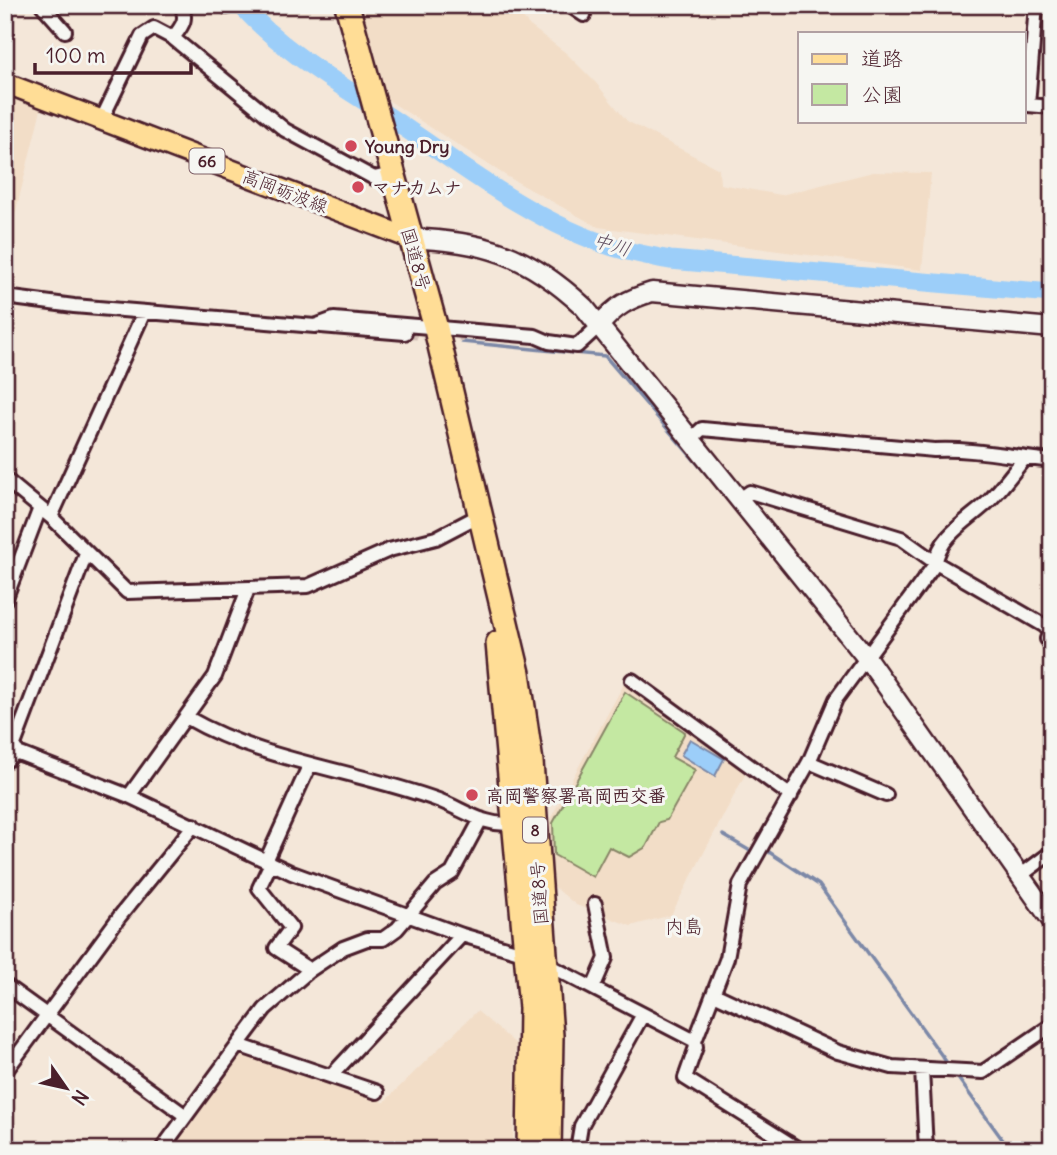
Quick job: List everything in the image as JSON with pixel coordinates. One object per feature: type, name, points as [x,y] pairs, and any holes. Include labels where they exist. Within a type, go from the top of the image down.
[{"type":"highway","name":"国道8号","points":[[347,5],[383,144],[435,325],[518,673],[531,762],[534,958],[529,1150]]},
{"type":"highway","name":"国道8号","points":[[480,515],[507,719],[513,823],[534,958],[551,1036],[549,1150]]},
{"type":"main road","name":"高岡砺波線","points":[[5,83],[409,237]]},
{"type":"street","points":[[42,5],[65,31]]},
{"type":"street","points":[[173,38],[186,15],[181,5]]},
{"type":"street","points":[[569,5],[584,15]]},
{"type":"street","points":[[1036,5],[1028,105],[1052,107]]},
{"type":"street","points":[[100,121],[142,36],[154,28],[173,38],[285,130],[374,178],[392,174]]},
{"type":"street","points":[[409,237],[459,241],[508,253],[564,287],[600,325],[866,657],[1052,921]]},
{"type":"street","points":[[463,337],[578,346],[615,308],[630,299],[652,292],[1052,328]]},
{"type":"street","points":[[5,297],[144,312],[405,333]]},
{"type":"street","points":[[51,517],[144,312]]},
{"type":"street","points":[[315,326],[334,319],[435,325],[535,335],[549,342]]},
{"type":"street","points":[[692,438],[702,429],[934,450],[965,448],[994,456],[1052,461]]},
{"type":"street","points":[[800,1150],[787,1146],[685,1078],[696,1047],[695,1041],[727,958],[740,886],[809,762],[836,699],[936,563],[937,554],[967,517],[989,501],[1025,458]]},
{"type":"street","points":[[5,479],[51,517],[127,592],[308,586],[389,550],[436,538],[480,515]]},
{"type":"street","points":[[740,499],[750,492],[813,514],[901,538],[936,563],[1052,630],[1047,639],[1052,646]]},
{"type":"street","points":[[5,600],[40,508]]},
{"type":"street","points":[[5,762],[86,554]]},
{"type":"street","points":[[129,796],[188,718],[215,676],[248,589]]},
{"type":"street","points":[[632,680],[791,796]]},
{"type":"street","points":[[188,718],[225,736],[310,764],[437,800],[498,826],[513,823]]},
{"type":"street","points":[[11,750],[129,796],[268,862],[408,916],[534,958],[695,1041]]},
{"type":"street","points":[[809,762],[886,794]]},
{"type":"street","points":[[310,764],[259,888],[291,929],[276,948],[310,970]]},
{"type":"street","points":[[161,1150],[265,1009],[310,970],[343,948],[368,939],[383,939],[397,929],[435,884],[452,873],[481,819]]},
{"type":"street","points":[[5,1072],[121,916],[194,825]]},
{"type":"street","points":[[1020,877],[1052,852]]},
{"type":"street","points":[[593,988],[606,958],[594,904]]},
{"type":"street","points":[[331,1076],[462,935]]},
{"type":"street","points":[[5,985],[186,1116]]},
{"type":"street","points":[[715,994],[838,1052],[892,1067],[983,1072],[1052,1025]]},
{"type":"street","points":[[577,1150],[582,1126],[642,1016]]},
{"type":"street","points":[[238,1045],[377,1092]]},
{"type":"street","points":[[922,1069],[926,1150]]},
{"type":"shaded area","points":[[357,5],[511,5],[530,26],[566,53],[596,83],[627,121],[719,169],[720,184],[781,195],[873,172],[931,173],[922,270],[598,227],[508,177],[380,95]]},
{"type":"shaded area","points":[[5,95],[41,109],[11,231],[15,284],[5,284]]},
{"type":"shaded area","points":[[625,682],[747,771],[671,915],[631,926],[576,905],[551,884],[548,823]]},
{"type":"shaded area","points":[[477,1011],[516,1044],[513,1150],[167,1150],[241,1051],[379,1098],[383,1103]]},
{"type":"green space","points":[[625,692],[685,732],[672,757],[695,770],[667,820],[659,822],[646,847],[629,857],[609,847],[593,877],[554,855],[553,823]]},
{"type":"water","points":[[690,739],[724,759],[715,776],[681,755]]},
{"type":"waterway","name":"中川","points":[[241,5],[274,37],[311,66],[497,190],[553,222],[613,247],[670,260],[1052,293]]},
{"type":"waterway","points":[[462,342],[605,356],[733,505]]},
{"type":"waterway","points":[[825,593],[853,627]]},
{"type":"waterway","points":[[887,672],[1004,838]]},
{"type":"waterway","points":[[723,835],[752,852]]},
{"type":"waterway","points":[[766,850],[819,885],[950,1067]]},
{"type":"waterway","points":[[955,1074],[1010,1150]]},
{"type":"tunnel","points":[[405,333],[463,336]]},
{"type":"place","name":"Young Dry","points":[[351,146]]},
{"type":"place","name":"マナカムナ","points":[[358,187]]},
{"type":"place","name":"高岡警察署高岡西交番","points":[[472,795]]},
{"type":"district","name":"内島","points":[[684,926]]}]
